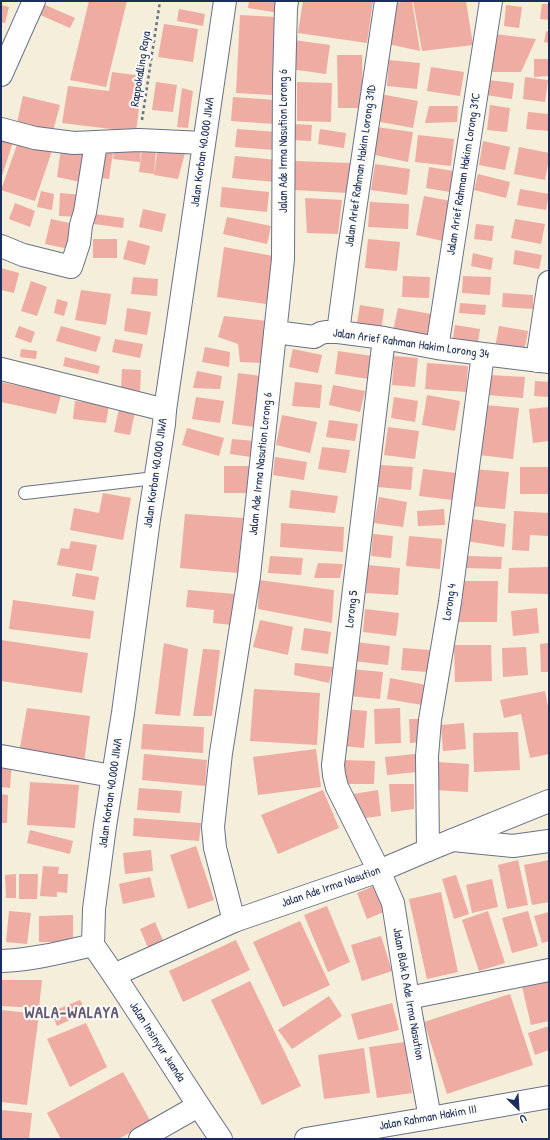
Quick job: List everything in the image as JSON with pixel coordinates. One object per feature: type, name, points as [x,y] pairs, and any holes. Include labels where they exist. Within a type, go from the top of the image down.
[{"type":"street","points":[[1,75],[34,1]]},
{"type":"street","name":"Jalan Korban 40.000 JIWA","points":[[93,945],[94,910],[112,776],[123,713],[149,519],[225,1]]},
{"type":"street","name":"Jalan Ade Irma Nasution Lorong 6","points":[[234,921],[215,848],[213,827],[220,759],[249,576],[283,259],[284,81],[287,1]]},
{"type":"street","name":"Jalan Arief Rahman Hakim Lorong 31D","points":[[338,332],[386,1]]},
{"type":"street","name":"Jalan Arief Rahman Hakim Lorong 31C","points":[[437,348],[491,1]]},
{"type":"street","points":[[1,129],[47,141],[74,143],[139,140],[204,143]]},
{"type":"street","points":[[1,246],[23,255],[71,267],[79,243],[96,143]]},
{"type":"street","points":[[543,361],[549,282]]},
{"type":"street","name":"Jalan Arief Rahman Hakim Lorong 34","points":[[275,332],[314,337],[321,333],[338,332],[384,338],[437,348],[543,361]]},
{"type":"street","name":"Lorong 5","points":[[378,871],[337,787],[334,775],[334,765],[384,338]]},
{"type":"street","name":"Lorong 4","points":[[428,850],[427,756],[430,720],[450,602],[483,354]]},
{"type":"street","points":[[1,369],[165,410]]},
{"type":"street","points":[[1,756],[112,776]]},
{"type":"street","name":"Jalan Ade Irma Nasution","points":[[114,975],[234,921],[378,871],[549,801]]},
{"type":"street","points":[[453,840],[513,846],[549,840]]},
{"type":"street","name":"Jalan Blok D Ade Irma Nasution","points":[[378,871],[393,903],[408,998],[430,1118]]},
{"type":"street","points":[[1,961],[13,961],[54,954],[93,945]]},
{"type":"street","name":"Jalan Insinyur Juanda","points":[[93,945],[221,1139]]},
{"type":"street","points":[[408,998],[549,970]]},
{"type":"street","name":"Jalan Rahman Hakim III","points":[[306,1139],[549,1097]]},
{"type":"street","points":[[140,1139],[198,1106]]},
{"type":"lane","points":[[25,493],[155,478]]},
{"type":"path","name":"Rappokalling Raya","points":[[139,140],[160,1]]},
{"type":"building","points":[[89,1],[127,1],[106,87],[70,80]]},
{"type":"building","points":[[249,1],[280,1],[279,13],[248,8]]},
{"type":"building","points":[[303,1],[373,1],[367,43],[298,33]]},
{"type":"building","points":[[412,1],[420,51],[388,44],[394,3]]},
{"type":"building","points":[[413,1],[466,1],[473,45],[422,51]]},
{"type":"building","points":[[43,4],[75,18],[70,28],[38,14]]},
{"type":"building","points":[[542,4],[549,4],[549,20],[540,19]]},
{"type":"building","points":[[1,5],[9,7],[5,23],[1,22]]},
{"type":"building","points":[[506,5],[522,7],[519,28],[504,26]]},
{"type":"building","points":[[179,9],[205,14],[203,26],[177,21]]},
{"type":"building","points":[[240,15],[276,17],[272,95],[236,93]]},
{"type":"building","points":[[164,24],[198,29],[193,62],[158,57]]},
{"type":"building","points":[[546,31],[549,32],[549,43],[544,42]]},
{"type":"building","points":[[494,34],[536,39],[521,72],[491,72]]},
{"type":"building","points":[[294,40],[330,45],[326,74],[290,69]]},
{"type":"building","points":[[337,55],[362,55],[363,108],[338,108]]},
{"type":"building","points":[[534,59],[549,59],[549,76],[534,77]]},
{"type":"building","points":[[389,60],[420,63],[417,89],[387,86]]},
{"type":"building","points":[[431,67],[464,72],[460,96],[427,91]]},
{"type":"building","points":[[112,72],[143,76],[136,132],[62,123],[68,86],[109,91]]},
{"type":"building","points":[[525,77],[548,80],[545,102],[523,99]]},
{"type":"building","points":[[488,80],[514,83],[512,99],[486,95]]},
{"type":"building","points":[[156,82],[177,85],[173,112],[152,110]]},
{"type":"building","points":[[297,82],[332,83],[331,122],[297,121]]},
{"type":"building","points":[[182,88],[193,91],[188,128],[177,127]]},
{"type":"building","points":[[380,94],[418,101],[413,128],[375,121]]},
{"type":"building","points":[[23,96],[60,105],[52,135],[16,127]]},
{"type":"building","points":[[233,97],[276,100],[274,124],[231,121]]},
{"type":"building","points":[[490,105],[510,108],[507,132],[487,130]]},
{"type":"building","points":[[429,106],[458,106],[457,122],[425,123]]},
{"type":"building","points":[[528,112],[549,114],[549,131],[526,129]]},
{"type":"building","points":[[293,124],[312,125],[311,141],[292,140]]},
{"type":"building","points":[[376,127],[413,132],[408,162],[375,155]]},
{"type":"building","points":[[237,129],[276,132],[274,150],[235,147]]},
{"type":"building","points":[[320,129],[346,133],[344,148],[318,144]]},
{"type":"building","points":[[1,134],[14,139],[1,179]]},
{"type":"building","points":[[418,135],[454,139],[451,166],[415,162]]},
{"type":"building","points":[[483,141],[510,147],[505,170],[479,165]]},
{"type":"building","points":[[18,142],[52,151],[35,201],[1,190]]},
{"type":"building","points":[[115,145],[141,146],[140,162],[113,159]]},
{"type":"building","points":[[99,146],[114,146],[109,179],[94,177]]},
{"type":"building","points":[[158,147],[186,149],[178,179],[154,175]]},
{"type":"building","points":[[519,147],[549,153],[545,180],[514,174]]},
{"type":"building","points":[[61,149],[91,152],[85,183],[57,177]]},
{"type":"building","points":[[142,149],[156,151],[154,174],[139,172]]},
{"type":"building","points":[[235,156],[278,160],[275,182],[232,178]]},
{"type":"building","points":[[295,161],[350,163],[348,193],[294,190]]},
{"type":"building","points":[[375,164],[410,169],[407,195],[371,190]]},
{"type":"building","points":[[429,167],[453,171],[450,192],[426,188]]},
{"type":"building","points":[[478,174],[510,182],[506,198],[474,190]]},
{"type":"building","points":[[222,187],[269,192],[267,212],[220,207]]},
{"type":"building","points":[[520,189],[549,194],[546,210],[517,205]]},
{"type":"building","points":[[41,191],[54,194],[52,210],[37,207]]},
{"type":"building","points":[[60,193],[82,195],[81,217],[59,216]]},
{"type":"building","points":[[424,196],[451,201],[443,241],[416,235]]},
{"type":"building","points":[[305,198],[342,200],[338,234],[307,233]]},
{"type":"building","points":[[370,202],[409,204],[408,229],[368,227]]},
{"type":"building","points":[[15,203],[35,211],[30,227],[9,219]]},
{"type":"building","points":[[143,209],[166,214],[162,232],[139,227]]},
{"type":"building","points":[[95,214],[124,218],[123,228],[94,224]]},
{"type":"building","points":[[227,217],[271,226],[267,244],[223,234]]},
{"type":"building","points":[[51,219],[74,224],[69,249],[45,244]]},
{"type":"building","points":[[515,219],[545,224],[541,244],[511,238]]},
{"type":"building","points":[[476,224],[494,226],[492,241],[474,239]]},
{"type":"building","points":[[93,239],[117,239],[117,258],[93,258]]},
{"type":"building","points":[[368,239],[400,242],[397,271],[365,268]]},
{"type":"building","points":[[128,240],[150,246],[145,265],[123,259]]},
{"type":"building","points":[[224,247],[273,256],[266,304],[217,297]]},
{"type":"building","points":[[515,250],[542,255],[539,269],[513,264]]},
{"type":"building","points":[[473,253],[493,258],[491,270],[471,266]]},
{"type":"building","points":[[1,268],[19,273],[14,293],[1,290]]},
{"type":"building","points":[[403,276],[430,277],[429,298],[402,297]]},
{"type":"building","points":[[463,276],[491,277],[490,295],[462,293]]},
{"type":"building","points":[[133,277],[158,279],[157,296],[131,294]]},
{"type":"building","points":[[31,281],[47,287],[37,316],[21,311]]},
{"type":"building","points":[[81,290],[111,294],[106,325],[75,320]]},
{"type":"building","points":[[503,293],[533,295],[533,309],[502,307]]},
{"type":"building","points":[[57,299],[68,302],[64,316],[54,313]]},
{"type":"building","points":[[460,303],[486,305],[485,315],[459,313]]},
{"type":"building","points":[[360,305],[384,309],[381,333],[356,329]]},
{"type":"building","points":[[127,308],[151,312],[147,335],[124,331]]},
{"type":"building","points":[[398,308],[431,314],[427,337],[393,331]]},
{"type":"building","points":[[224,316],[267,321],[262,363],[240,362],[238,344],[218,337]]},
{"type":"building","points":[[455,325],[480,329],[477,348],[452,344]]},
{"type":"building","points":[[19,326],[35,332],[31,343],[15,337]]},
{"type":"building","points":[[61,326],[101,337],[96,352],[56,341]]},
{"type":"building","points":[[499,326],[528,331],[524,353],[495,348]]},
{"type":"building","points":[[115,339],[143,344],[140,358],[112,352]]},
{"type":"building","points":[[205,347],[230,352],[229,367],[202,362]]},
{"type":"building","points":[[21,349],[37,351],[36,359],[20,357]]},
{"type":"building","points":[[293,349],[322,355],[318,373],[289,367]]},
{"type":"building","points":[[338,351],[372,356],[369,379],[335,374]]},
{"type":"building","points":[[394,356],[418,358],[415,387],[392,385]]},
{"type":"building","points":[[65,357],[100,366],[98,374],[63,366]]},
{"type":"building","points":[[427,363],[468,366],[466,392],[425,389]]},
{"type":"building","points":[[122,369],[141,370],[140,391],[121,390]]},
{"type":"building","points":[[197,371],[222,376],[220,389],[193,388]]},
{"type":"building","points":[[238,373],[261,376],[255,427],[232,424]]},
{"type":"building","points":[[490,375],[525,377],[523,398],[488,395]]},
{"type":"building","points":[[535,381],[549,382],[549,397],[534,396]]},
{"type":"building","points":[[1,382],[61,395],[56,414],[1,402]]},
{"type":"building","points":[[295,382],[322,385],[320,408],[292,406]]},
{"type":"building","points":[[333,385],[365,391],[360,412],[329,405]]},
{"type":"building","points":[[427,395],[460,401],[455,431],[422,425]]},
{"type":"building","points":[[196,397],[224,401],[220,423],[192,419]]},
{"type":"building","points":[[394,397],[418,401],[415,422],[391,418]]},
{"type":"building","points":[[75,401],[109,405],[106,423],[73,419]]},
{"type":"building","points":[[120,404],[136,408],[130,435],[114,432]]},
{"type":"building","points":[[485,405],[519,408],[513,459],[479,455]]},
{"type":"building","points":[[549,407],[549,441],[533,443],[529,409]]},
{"type":"building","points":[[282,415],[317,422],[310,453],[276,445]]},
{"type":"building","points":[[329,420],[358,424],[355,441],[326,437]]},
{"type":"building","points":[[388,427],[419,431],[415,459],[384,455]]},
{"type":"building","points":[[187,428],[224,438],[219,456],[182,445]]},
{"type":"building","points":[[232,439],[254,441],[251,457],[230,454]]},
{"type":"building","points":[[322,447],[350,450],[346,473],[318,469]]},
{"type":"building","points":[[275,457],[307,462],[304,480],[273,475]]},
{"type":"building","points":[[380,465],[413,467],[411,490],[378,487]]},
{"type":"building","points":[[224,466],[249,466],[248,493],[224,493]]},
{"type":"building","points":[[520,467],[549,467],[549,494],[520,494]]},
{"type":"building","points":[[423,469],[457,473],[453,500],[419,496]]},
{"type":"building","points":[[474,469],[509,472],[505,509],[470,506]]},
{"type":"building","points":[[291,490],[338,496],[335,513],[289,508]]},
{"type":"building","points":[[103,493],[131,498],[123,540],[70,530],[74,508],[99,513]]},
{"type":"building","points":[[379,497],[407,502],[403,527],[374,523]]},
{"type":"building","points":[[444,509],[445,525],[418,526],[417,511]]},
{"type":"building","points":[[514,511],[549,513],[549,536],[530,535],[529,551],[512,550]]},
{"type":"building","points":[[185,514],[243,518],[238,573],[180,568]]},
{"type":"building","points":[[465,518],[506,524],[504,547],[466,541]]},
{"type":"building","points":[[281,523],[344,527],[343,552],[280,547]]},
{"type":"building","points":[[373,534],[393,536],[391,558],[371,556]]},
{"type":"building","points":[[409,536],[442,539],[440,569],[406,566]]},
{"type":"building","points":[[71,541],[97,545],[92,571],[57,565],[61,548],[69,549]]},
{"type":"building","points":[[270,556],[303,558],[301,575],[268,573]]},
{"type":"building","points":[[467,556],[502,557],[501,569],[466,568]]},
{"type":"building","points":[[318,563],[343,564],[340,578],[314,578]]},
{"type":"building","points":[[367,565],[400,568],[398,595],[366,593]]},
{"type":"building","points":[[549,567],[549,594],[508,593],[509,568]]},
{"type":"building","points":[[76,573],[99,577],[95,600],[72,596]]},
{"type":"building","points":[[259,580],[334,590],[332,623],[258,609]]},
{"type":"building","points":[[455,581],[498,581],[497,622],[455,622]]},
{"type":"building","points":[[188,590],[235,594],[232,625],[213,623],[214,610],[186,607]]},
{"type":"building","points":[[13,600],[94,611],[90,639],[9,629]]},
{"type":"building","points":[[537,608],[539,633],[513,636],[511,611]]},
{"type":"building","points":[[365,609],[399,613],[396,636],[363,632]]},
{"type":"building","points":[[260,620],[293,627],[288,655],[253,647]]},
{"type":"building","points":[[304,628],[331,632],[328,654],[301,650]]},
{"type":"building","points":[[1,640],[88,653],[82,693],[1,681]]},
{"type":"building","points":[[355,642],[390,646],[388,665],[353,661]]},
{"type":"building","points":[[164,643],[188,649],[180,716],[155,714]]},
{"type":"building","points":[[549,643],[549,672],[541,672],[540,644]]},
{"type":"building","points":[[454,645],[491,645],[492,681],[455,682]]},
{"type":"building","points":[[526,647],[528,675],[503,677],[502,648]]},
{"type":"building","points":[[403,648],[430,650],[428,672],[401,670]]},
{"type":"building","points":[[203,649],[220,650],[212,716],[193,716]]},
{"type":"building","points":[[295,663],[333,667],[329,683],[294,675]]},
{"type":"building","points":[[351,669],[383,672],[380,699],[349,696]]},
{"type":"building","points":[[390,678],[426,685],[422,705],[387,699]]},
{"type":"building","points":[[254,689],[320,693],[317,745],[250,741]]},
{"type":"building","points":[[545,691],[549,712],[549,754],[530,758],[521,714],[504,718],[500,700]]},
{"type":"building","points":[[27,708],[90,716],[84,763],[19,753]]},
{"type":"building","points":[[400,708],[401,743],[375,744],[374,709]]},
{"type":"building","points":[[346,709],[367,711],[364,748],[343,746]]},
{"type":"building","points":[[409,719],[420,719],[422,742],[410,743]]},
{"type":"building","points":[[464,723],[466,749],[443,751],[441,725]]},
{"type":"building","points":[[143,724],[204,727],[203,753],[141,749]]},
{"type":"building","points":[[518,732],[520,770],[474,772],[473,733]]},
{"type":"building","points":[[316,749],[321,787],[258,795],[253,757]]},
{"type":"building","points":[[144,754],[207,760],[205,786],[142,780]]},
{"type":"building","points":[[415,754],[417,772],[387,775],[385,757]]},
{"type":"building","points":[[1,759],[12,760],[10,788],[1,787]]},
{"type":"building","points":[[342,760],[375,761],[374,784],[342,784]]},
{"type":"building","points":[[437,762],[469,764],[468,792],[435,790]]},
{"type":"building","points":[[30,782],[79,785],[75,828],[27,825]]},
{"type":"building","points":[[389,784],[414,784],[414,809],[391,812]]},
{"type":"building","points":[[139,788],[182,791],[180,813],[137,810]]},
{"type":"building","points":[[323,790],[339,828],[278,854],[261,815]]},
{"type":"building","points":[[378,790],[381,816],[357,819],[353,794]]},
{"type":"building","points":[[1,794],[8,795],[7,823],[1,823]]},
{"type":"building","points":[[134,818],[201,823],[199,841],[133,836]]},
{"type":"building","points":[[30,830],[73,841],[70,854],[27,843]]},
{"type":"building","points":[[196,846],[214,900],[188,909],[170,855]]},
{"type":"building","points":[[151,850],[153,871],[125,874],[123,853]]},
{"type":"building","points":[[518,860],[528,905],[507,909],[498,865]]},
{"type":"building","points":[[549,860],[549,902],[532,905],[524,865]]},
{"type":"building","points":[[43,866],[59,867],[58,874],[68,874],[67,893],[57,892],[57,897],[40,896]]},
{"type":"building","points":[[16,874],[16,898],[6,898],[5,875]]},
{"type":"building","points":[[19,874],[38,874],[37,899],[19,899]]},
{"type":"building","points":[[456,875],[469,914],[454,919],[442,879]]},
{"type":"building","points":[[150,877],[155,897],[123,904],[119,884]]},
{"type":"building","points":[[492,879],[498,907],[472,913],[466,885]]},
{"type":"building","points":[[376,885],[386,911],[367,919],[357,893]]},
{"type":"building","points":[[441,892],[458,972],[427,979],[409,899]]},
{"type":"building","points":[[327,906],[350,962],[328,972],[304,915]]},
{"type":"building","points":[[9,911],[31,913],[27,944],[6,942]]},
{"type":"building","points":[[488,911],[505,963],[479,971],[462,920]]},
{"type":"building","points":[[528,911],[538,946],[512,953],[502,918]]},
{"type":"building","points":[[549,912],[549,941],[542,943],[534,916]]},
{"type":"building","points":[[73,915],[73,942],[39,942],[39,916]]},
{"type":"building","points":[[300,921],[330,985],[283,1007],[253,942]]},
{"type":"building","points":[[155,922],[164,943],[149,950],[140,929]]},
{"type":"building","points":[[381,936],[392,971],[362,981],[351,945]]},
{"type":"building","points":[[236,940],[250,970],[183,1002],[169,971]]},
{"type":"building","points":[[549,976],[549,1021],[531,1025],[521,982]]},
{"type":"building","points":[[1,980],[42,980],[39,1008],[1,1006]]},
{"type":"building","points":[[250,981],[301,1086],[262,1105],[211,1000]]},
{"type":"building","points":[[510,994],[533,1065],[447,1094],[424,1022]]},
{"type":"building","points":[[329,996],[342,1016],[292,1049],[278,1030]]},
{"type":"building","points":[[80,1000],[87,1012],[57,1026],[51,1012]]},
{"type":"building","points":[[392,1003],[399,1030],[358,1040],[351,1014]]},
{"type":"building","points":[[1,1010],[39,1014],[27,1105],[1,1102]]},
{"type":"building","points":[[86,1023],[107,1067],[70,1087],[47,1039]]},
{"type":"building","points":[[549,1026],[549,1050],[535,1055],[528,1033]]},
{"type":"building","points":[[405,1042],[412,1093],[377,1098],[369,1047]]},
{"type":"building","points":[[364,1048],[370,1093],[324,1099],[318,1055]]},
{"type":"building","points":[[123,1072],[151,1122],[118,1139],[61,1139],[47,1113]]},
{"type":"building","points":[[1,1110],[32,1113],[29,1139],[1,1139]]},
{"type":"district","name":"WALA-WALAYA","points":[[72,1014]]}]
